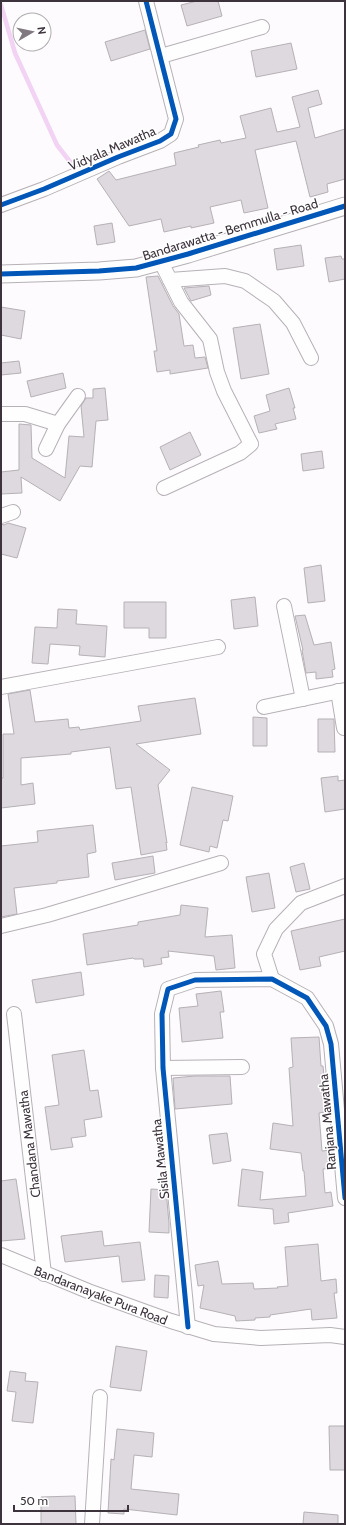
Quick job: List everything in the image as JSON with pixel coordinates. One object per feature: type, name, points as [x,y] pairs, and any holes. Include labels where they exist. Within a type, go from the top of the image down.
[{"type":"street","name":"Vidyala Mawatha","points":[[1,205],[44,189],[118,157],[160,142],[171,134],[176,119],[146,1]]},
{"type":"street","points":[[161,56],[262,27]]},
{"type":"street","name":"Bandarawatta - Bemmulla - Road","points":[[1,274],[99,271],[136,268],[160,263],[345,206]]},
{"type":"street","points":[[160,263],[181,302],[210,339],[217,372],[224,391],[251,444],[240,453],[164,488]]},
{"type":"street","points":[[170,280],[225,276],[245,281],[274,301],[288,317],[293,323],[311,358]]},
{"type":"street","points":[[46,449],[58,424],[78,396]]},
{"type":"street","points":[[1,414],[25,414],[58,424]]},
{"type":"street","points":[[284,606],[303,698]]},
{"type":"street","points":[[1,687],[218,647]]},
{"type":"street","points":[[264,707],[342,690],[345,730]]},
{"type":"street","points":[[1,926],[46,915],[221,863]]},
{"type":"street","points":[[272,978],[264,954],[276,930],[301,903],[345,886]]},
{"type":"street","name":"Sisila Mawatha","points":[[188,1326],[163,1068],[162,1014],[168,989],[194,980],[272,978]]},
{"type":"street","name":"Ranjana Mawatha","points":[[272,978],[307,998],[326,1026],[331,1044],[345,1198]]},
{"type":"street","name":"Chandana Mawatha","points":[[14,1014],[44,1274]]},
{"type":"street","points":[[163,1068],[242,1066]]},
{"type":"street","name":"Bandaranayake Pura Road","points":[[1,1255],[88,1292],[214,1334],[261,1338],[330,1335],[345,1337]]},
{"type":"street","points":[[92,1524],[100,1397]]},
{"type":"building","points":[[197,1],[218,1],[222,16],[187,26],[181,5]]},
{"type":"building","points":[[145,30],[150,49],[111,61],[105,42]]},
{"type":"building","points":[[291,43],[297,69],[256,77],[251,51]]},
{"type":"building","points":[[318,90],[322,104],[308,108],[315,138],[345,129],[345,179],[327,184],[328,192],[310,197],[296,141],[255,150],[268,208],[244,213],[241,200],[210,207],[214,223],[164,232],[161,219],[129,226],[97,179],[109,171],[116,180],[176,165],[174,153],[220,140],[221,143],[246,138],[240,116],[271,108],[277,132],[300,127],[292,97]]},
{"type":"building","points":[[112,223],[115,242],[97,245],[94,226]]},
{"type":"building","points":[[301,245],[304,266],[277,270],[274,249]]},
{"type":"building","points":[[341,256],[342,259],[345,259],[345,279],[329,282],[325,258]]},
{"type":"building","points":[[158,276],[173,306],[179,314],[184,346],[193,345],[195,358],[205,357],[208,368],[170,374],[170,370],[157,372],[154,351],[157,351],[146,277]]},
{"type":"building","points":[[209,286],[211,295],[191,301],[184,288]]},
{"type":"building","points":[[1,307],[25,311],[21,339],[1,335]]},
{"type":"building","points":[[260,324],[269,374],[241,379],[233,328]]},
{"type":"building","points":[[19,361],[21,373],[1,375],[1,363]]},
{"type":"building","points":[[63,373],[66,388],[31,397],[27,381]]},
{"type":"building","points":[[105,388],[108,420],[96,421],[92,467],[80,466],[60,501],[21,477],[22,493],[1,494],[1,472],[19,470],[19,424],[31,425],[32,458],[65,478],[69,436],[84,437],[81,406],[86,398],[93,398],[93,389]]},
{"type":"building","points":[[289,388],[295,408],[293,408],[296,419],[275,424],[277,429],[259,433],[254,416],[270,411],[266,395]]},
{"type":"building","points":[[190,432],[201,455],[170,470],[160,447]]},
{"type":"building","points":[[322,451],[324,468],[303,471],[301,454]]},
{"type":"building","points":[[8,523],[26,528],[17,558],[1,554],[1,524],[4,525]]},
{"type":"building","points":[[321,565],[325,601],[308,603],[304,568]]},
{"type":"building","points":[[255,597],[258,626],[234,629],[231,600]]},
{"type":"building","points":[[124,602],[166,602],[166,638],[149,638],[149,628],[124,628]]},
{"type":"building","points":[[58,609],[77,610],[76,624],[107,626],[105,657],[79,655],[80,646],[50,644],[48,664],[32,663],[35,627],[57,628]]},
{"type":"building","points":[[305,615],[314,645],[331,642],[335,669],[332,670],[333,677],[316,679],[316,672],[306,673],[303,650],[295,616]]},
{"type":"building","points":[[30,690],[35,722],[68,719],[69,728],[79,727],[80,730],[141,721],[138,706],[195,698],[201,734],[136,744],[170,770],[158,785],[167,850],[141,855],[131,787],[116,789],[110,747],[71,752],[71,754],[21,758],[21,785],[33,783],[35,804],[1,808],[3,734],[14,734],[8,694]]},
{"type":"building","points":[[253,717],[267,718],[267,746],[253,746]]},
{"type":"building","points":[[318,719],[334,719],[335,752],[318,752]]},
{"type":"building","points":[[338,776],[338,781],[345,780],[345,809],[325,812],[321,778]]},
{"type":"building","points":[[192,787],[233,796],[228,821],[223,820],[217,848],[210,846],[209,852],[180,845]]},
{"type":"building","points":[[93,825],[96,852],[87,854],[89,877],[57,881],[57,883],[14,888],[17,914],[1,917],[1,846],[38,842],[37,831]]},
{"type":"building","points":[[153,856],[155,873],[115,880],[112,863]]},
{"type":"building","points":[[304,863],[310,889],[296,892],[290,867]]},
{"type":"building","points":[[269,873],[275,908],[252,912],[246,877]]},
{"type":"building","points":[[181,905],[208,908],[205,937],[232,935],[235,968],[216,970],[214,956],[168,951],[169,957],[161,958],[162,964],[144,967],[143,959],[133,958],[87,965],[83,934],[138,925],[138,922],[180,915]]},
{"type":"building","points":[[345,919],[345,951],[319,957],[321,966],[300,970],[291,931]]},
{"type":"building","points":[[81,972],[84,995],[36,1003],[32,980]]},
{"type":"building","points":[[221,991],[224,1012],[220,1012],[223,1038],[182,1042],[179,1008],[198,1006],[196,994]]},
{"type":"building","points":[[319,1037],[321,1066],[323,1066],[325,1085],[323,1085],[325,1112],[319,1113],[322,1151],[331,1150],[333,1168],[323,1169],[325,1193],[331,1192],[333,1206],[288,1213],[289,1222],[274,1224],[273,1209],[238,1206],[242,1169],[263,1172],[260,1200],[306,1196],[301,1153],[270,1149],[273,1123],[293,1126],[289,1068],[293,1067],[291,1038]]},
{"type":"building","points":[[84,1050],[90,1091],[98,1090],[102,1117],[84,1120],[86,1136],[71,1138],[73,1147],[51,1150],[45,1107],[59,1105],[52,1055]]},
{"type":"building","points":[[195,1076],[230,1076],[232,1104],[175,1109],[173,1078]]},
{"type":"building","points":[[227,1133],[231,1161],[213,1164],[209,1135]]},
{"type":"building","points":[[16,1179],[25,1239],[1,1241],[1,1181]]},
{"type":"building","points":[[151,1189],[166,1190],[169,1233],[149,1232]]},
{"type":"building","points":[[102,1231],[104,1246],[140,1242],[145,1280],[122,1282],[119,1256],[65,1262],[61,1236]]},
{"type":"building","points":[[318,1244],[321,1281],[336,1279],[337,1293],[334,1293],[337,1318],[312,1320],[311,1309],[270,1315],[270,1317],[255,1318],[255,1320],[236,1321],[235,1316],[200,1308],[204,1285],[198,1286],[195,1265],[218,1261],[222,1284],[253,1283],[254,1289],[278,1288],[277,1287],[288,1286],[285,1247]]},
{"type":"building","points":[[155,1275],[169,1276],[168,1298],[154,1297]]},
{"type":"building","points":[[116,1346],[147,1351],[141,1391],[110,1387]]},
{"type":"building","points":[[10,1371],[26,1373],[25,1381],[38,1382],[33,1423],[12,1421],[16,1392],[7,1391]]},
{"type":"building","points":[[329,1426],[345,1426],[345,1470],[330,1470]]},
{"type":"building","points":[[117,1429],[154,1433],[152,1457],[134,1455],[131,1489],[179,1494],[177,1515],[124,1509],[124,1514],[108,1513],[111,1459],[114,1460]]},
{"type":"building","points":[[75,1496],[76,1524],[41,1524],[41,1497]]},
{"type":"building","points":[[304,1512],[338,1515],[338,1524],[303,1524]]},
{"type":"waterway","points":[[1,5],[15,53],[57,145],[71,163]]},
{"type":"cycle path","points":[[1,205],[44,189],[118,157],[160,141],[171,134],[176,119],[146,1]]},
{"type":"cycle path","points":[[1,274],[99,271],[136,268],[188,254],[345,206]]},
{"type":"cycle path","points":[[188,1327],[163,1068],[162,1014],[168,989],[195,980],[272,979],[307,998],[326,1026],[331,1044],[345,1198]]}]
